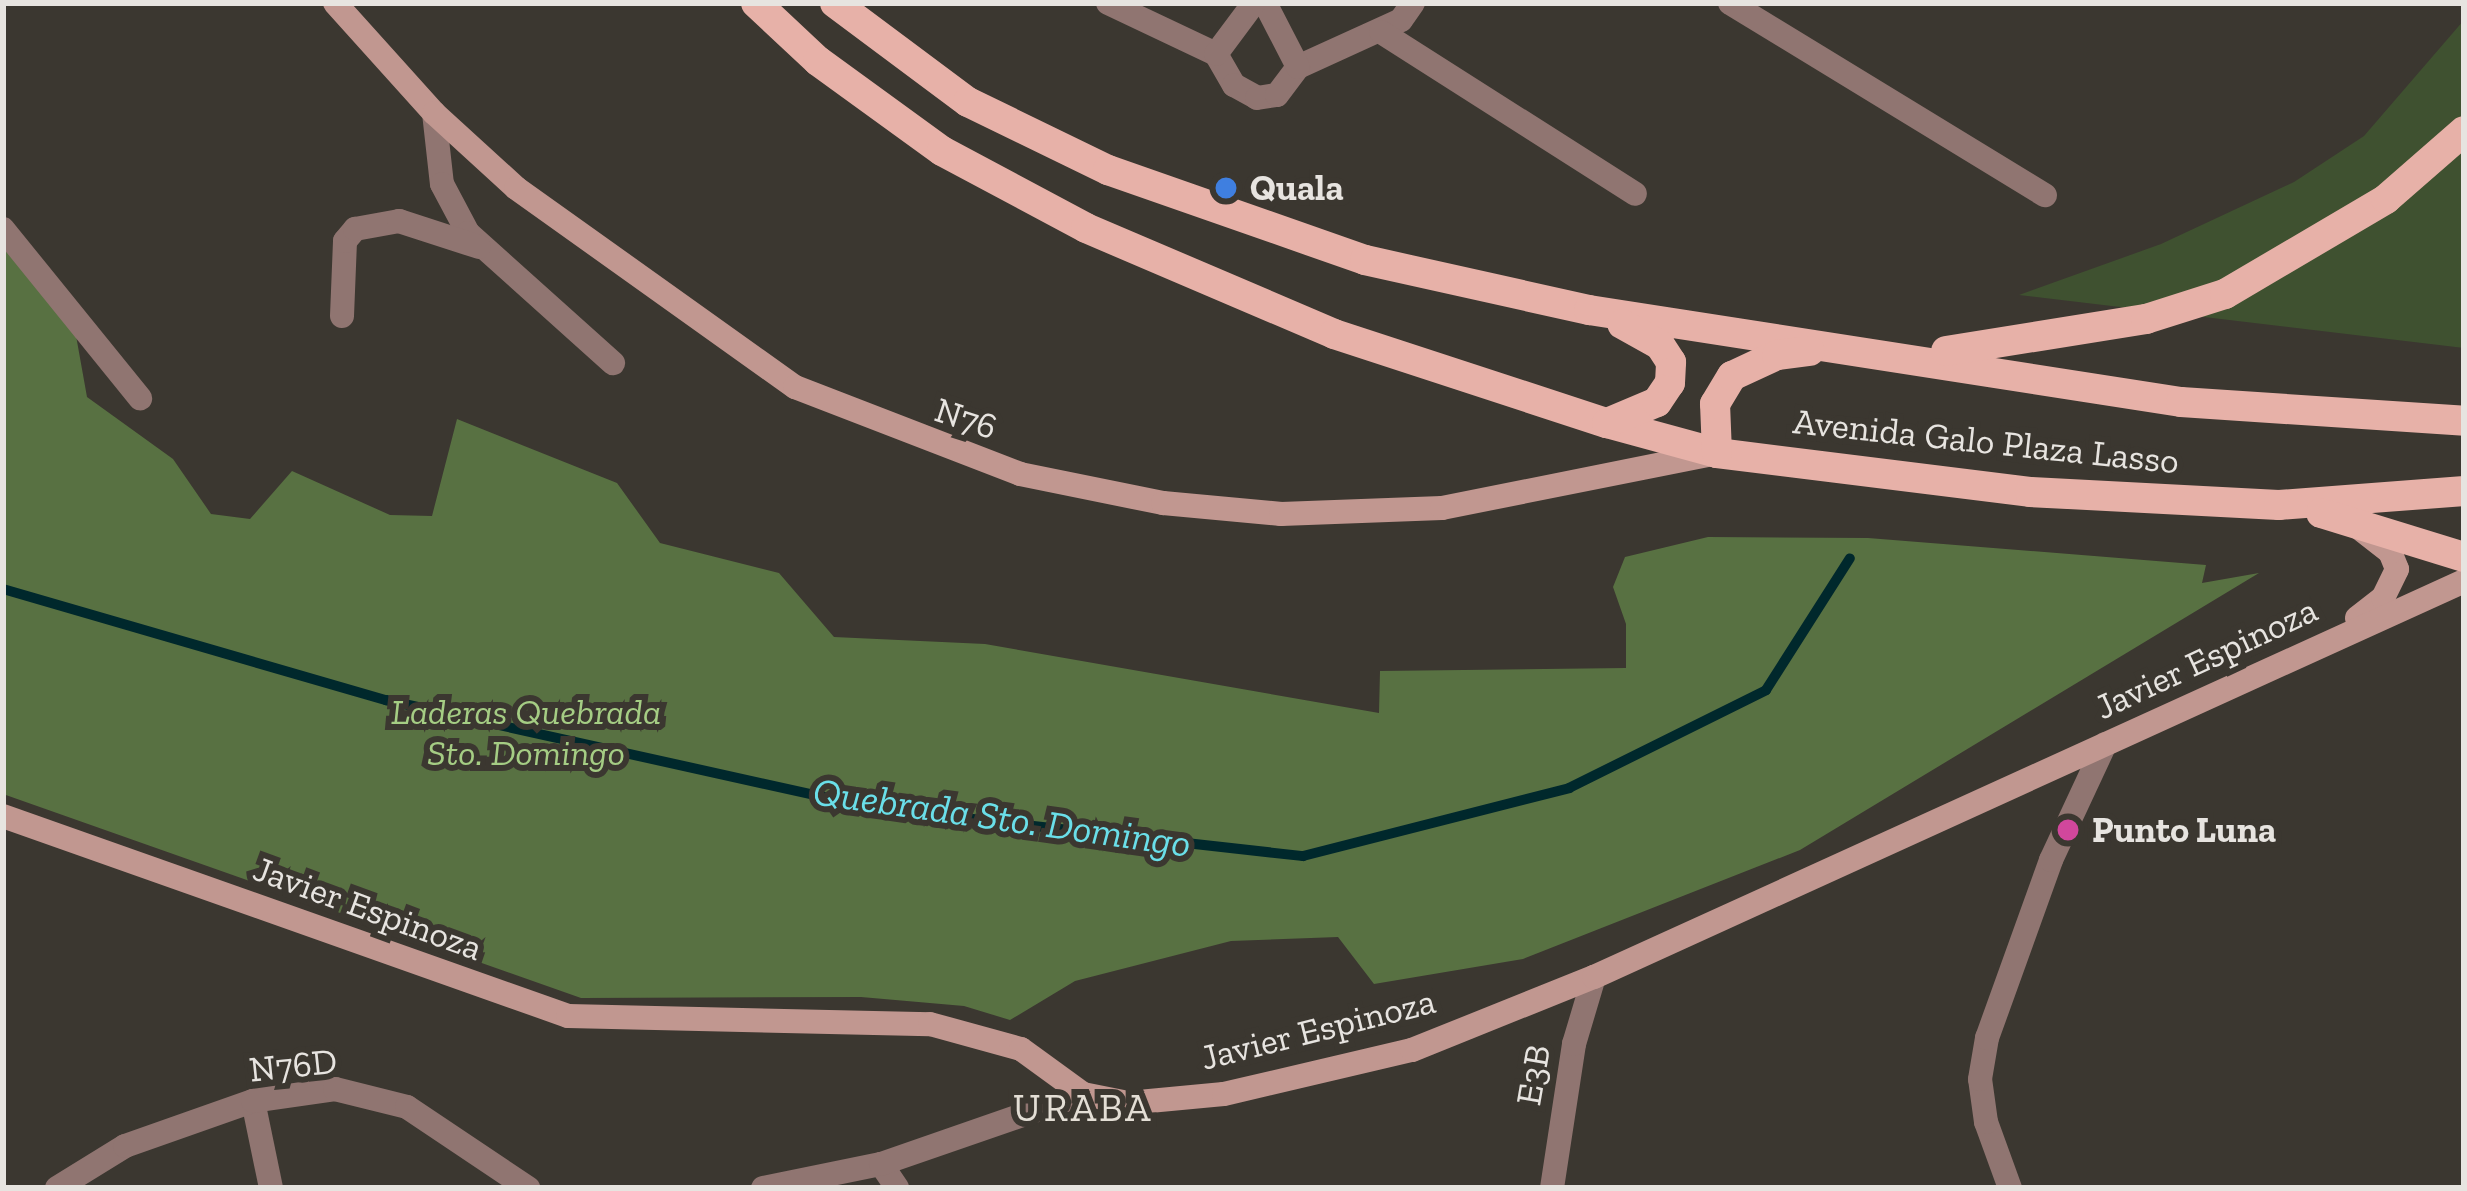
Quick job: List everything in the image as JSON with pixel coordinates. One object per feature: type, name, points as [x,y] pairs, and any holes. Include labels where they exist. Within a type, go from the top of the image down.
[{"type":"main road","name":"Avenida Galo Plaza Lasso","points":[[756,3],[818,61],[942,151],[1086,228],[1334,334],[1607,423],[1717,453],[2030,493],[2279,505],[2464,491]]},
{"type":"main road","points":[[835,3],[968,102],[1108,170],[1291,240],[1588,310],[1846,348]]},
{"type":"main road","points":[[1914,355],[2124,323],[2225,294],[2296,259],[2386,199],[2464,131]]},
{"type":"main road","points":[[1588,310],[1641,333],[1671,362],[1670,383],[1657,402],[1607,423]]},
{"type":"main road","name":"Avenida Galo Plaza Lasso","points":[[1846,348],[1914,355],[2181,402],[2464,421]]},
{"type":"main road","points":[[1717,453],[1715,404],[1732,376],[1778,355],[1846,348]]},
{"type":"main road","points":[[2279,505],[2343,517],[2464,557]]},
{"type":"street","name":"N76","points":[[335,3],[434,112],[562,224],[795,388],[1020,474],[1163,503],[1281,514],[1442,508],[1717,453]]},
{"type":"street","points":[[1108,3],[1216,54],[1234,85],[1257,98],[1277,95],[1298,68],[1381,32],[1413,3]]},
{"type":"street","points":[[1216,54],[1254,3]]},
{"type":"street","points":[[1265,3],[1298,68]]},
{"type":"street","points":[[1730,3],[2045,195]]},
{"type":"street","points":[[1381,32],[1635,194]]},
{"type":"street","points":[[434,112],[442,184],[479,247],[613,363]]},
{"type":"street","points":[[342,316],[345,242],[355,230],[399,221],[479,247]]},
{"type":"street","points":[[3,230],[140,398]]},
{"type":"street","points":[[2322,645],[2396,580],[2390,552],[2343,517]]},
{"type":"street","name":"Javier Espinoza","points":[[3,816],[568,1016],[930,1024],[1021,1049],[1083,1094],[1129,1103],[1224,1094],[1412,1050],[1594,977],[2464,580]]},
{"type":"street","points":[[2010,1188],[1986,1122],[1980,1079],[1987,1038],[2051,860],[2105,744]]},
{"type":"street","name":"E3B","points":[[1552,1188],[1574,1043],[1594,977]]},
{"type":"street","name":"N76D","points":[[57,1188],[125,1146],[253,1101],[335,1089],[407,1107],[528,1188]]},
{"type":"street","points":[[764,1188],[881,1164],[1083,1094]]},
{"type":"street","points":[[253,1101],[271,1188]]},
{"type":"street","points":[[881,1164],[897,1188]]},
{"type":"green space","points":[[2464,20],[2464,348],[2019,295],[2161,244],[2294,182],[2364,136]]},
{"type":"green space","name":"Laderas Quebrada Sto. Domingo","points":[[3,244],[75,330],[87,397],[173,459],[211,514],[250,519],[292,471],[390,515],[432,516],[457,419],[617,483],[660,543],[779,573],[834,637],[985,644],[1379,713],[1380,671],[1626,668],[1626,624],[1613,587],[1625,557],[1708,537],[1868,538],[2206,565],[2202,583],[2259,573],[1800,850],[1523,959],[1374,984],[1338,937],[1231,941],[1075,981],[1010,1020],[964,1006],[861,997],[581,998],[3,794]]},
{"type":"waterway","name":"Quebrada Sto. Domingo","points":[[3,589],[386,700],[874,808],[1303,856],[1569,788],[1766,690],[1850,558]]},
{"type":"place","name":"Quala","points":[[1226,188]]},
{"type":"place","name":"Punto Luna","points":[[2068,830]]},
{"type":"district","name":"URABA","points":[[1083,1108]]}]
